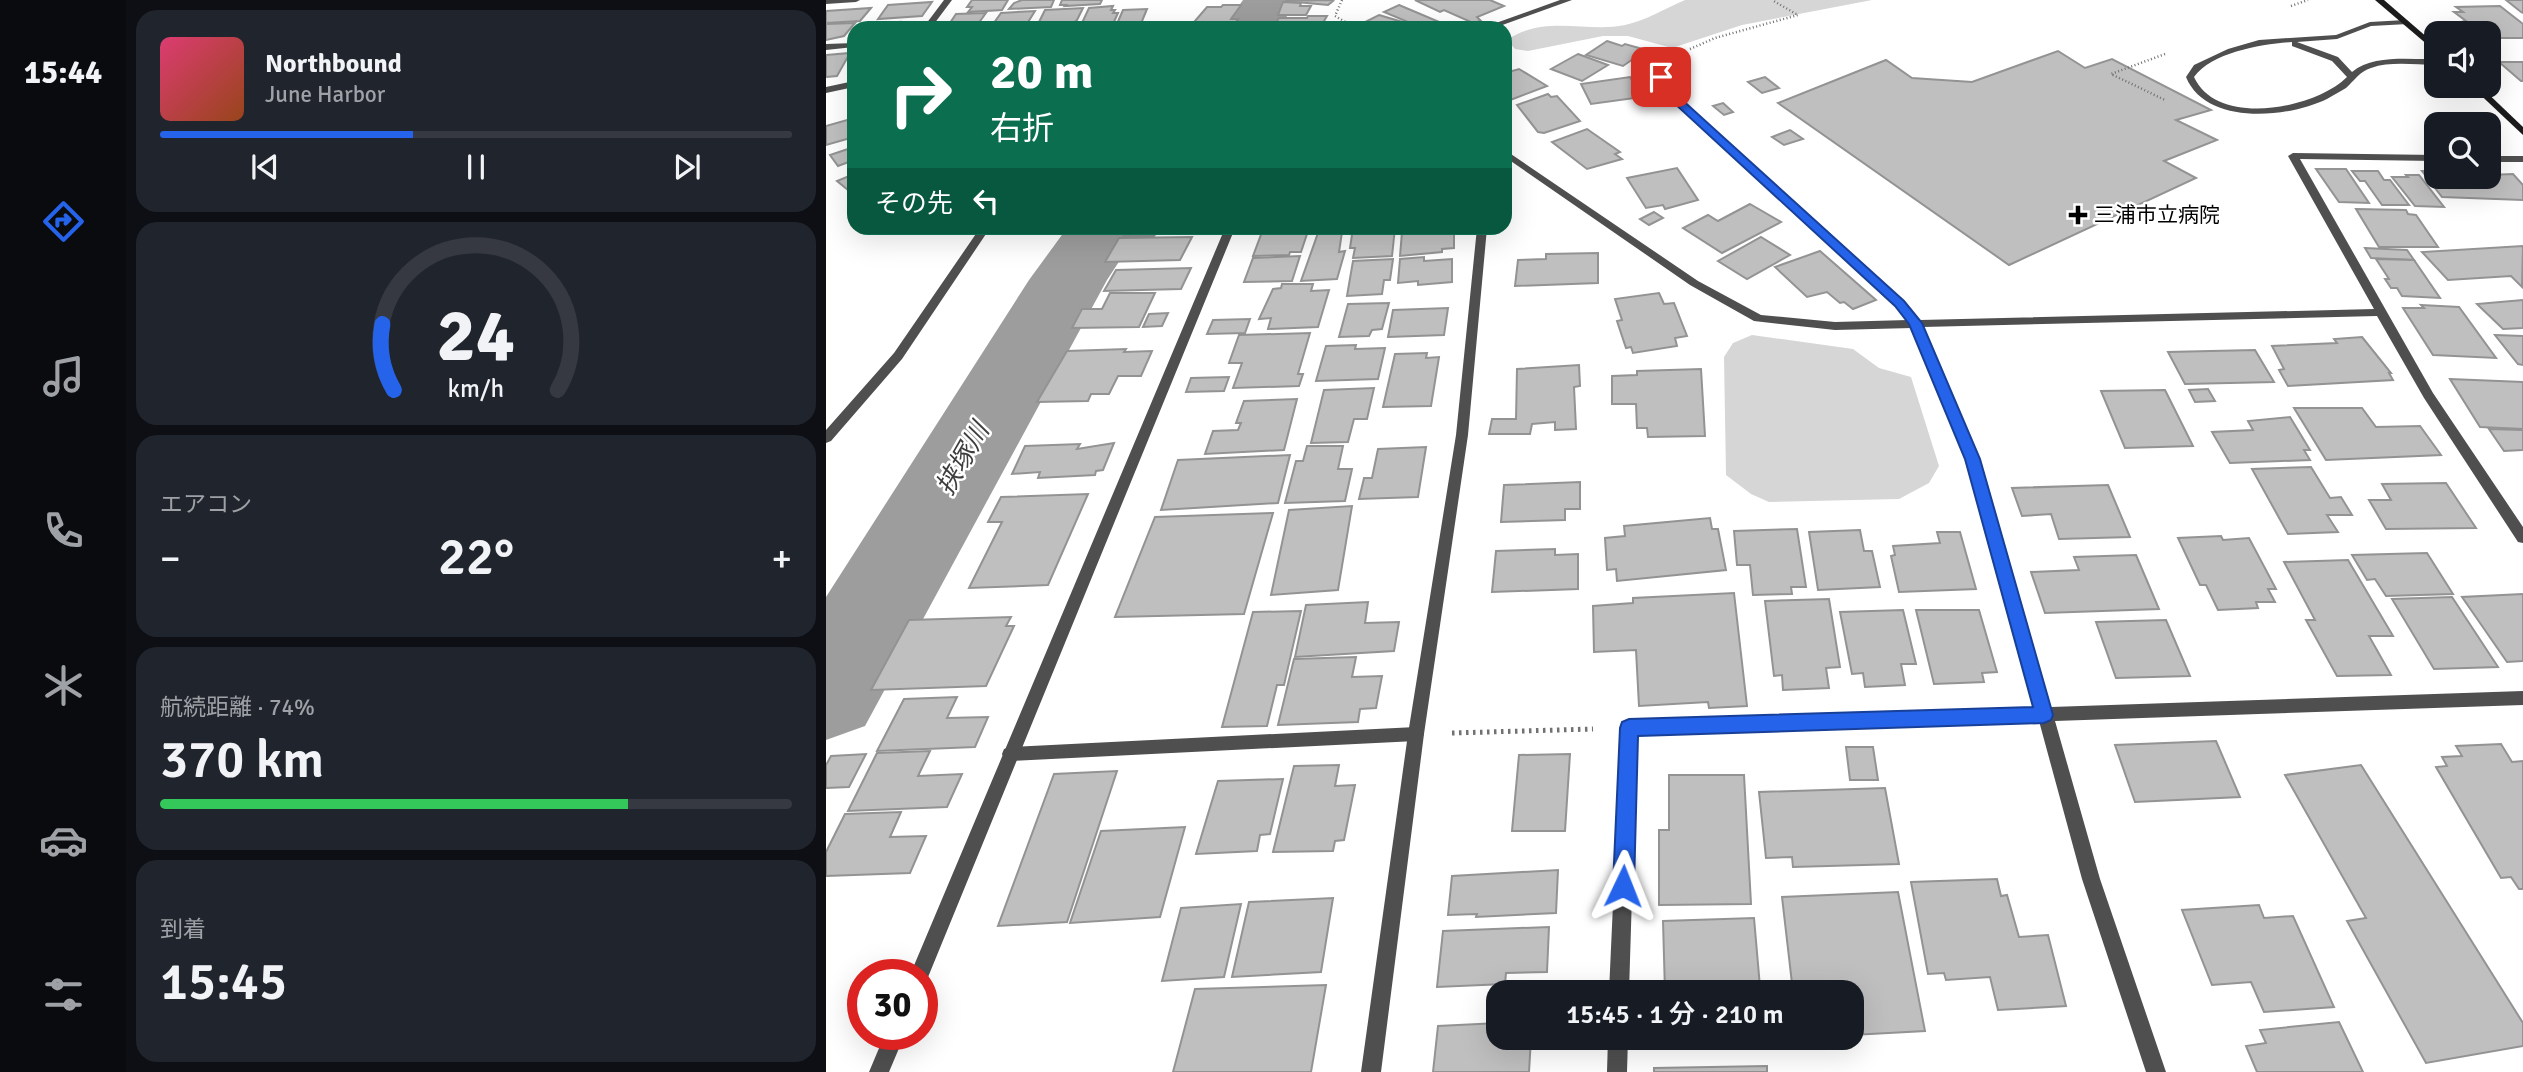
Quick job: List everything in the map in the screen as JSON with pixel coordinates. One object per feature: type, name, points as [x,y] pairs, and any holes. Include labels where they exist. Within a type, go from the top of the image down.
[{"type":"street","points":[[826,2],[856,0]]},
{"type":"street","points":[[933,21],[948,0]]},
{"type":"street","points":[[1506,21],[1568,0]]},
{"type":"street","points":[[2379,0],[2424,39]]},
{"type":"street","points":[[2405,22],[2370,24],[2337,37],[2262,42],[2231,51],[2197,67],[2190,77],[2199,94],[2217,103],[2245,111],[2271,113],[2297,108],[2340,89],[2351,76],[2365,67],[2424,62]]},
{"type":"street","points":[[2280,42],[2335,59],[2351,76]]},
{"type":"street","points":[[826,47],[847,46]]},
{"type":"street","points":[[1666,64],[1661,77],[1665,89],[1900,304],[1915,323],[1973,459],[2091,879],[2156,1072]]},
{"type":"street","points":[[826,90],[847,86]]},
{"type":"street","points":[[2488,98],[2523,132]]},
{"type":"street","points":[[2424,158],[2293,156],[2428,395],[2523,538]]},
{"type":"street","points":[[1512,158],[1694,283],[1758,318],[1835,326],[2381,312]]},
{"type":"street","points":[[2501,159],[2523,159]]},
{"type":"street","points":[[826,438],[898,356],[980,235]]},
{"type":"street","points":[[926,959],[1227,235]]},
{"type":"street","points":[[1371,1072],[1416,734],[1462,435],[1481,235]]},
{"type":"street","points":[[1619,980],[1629,728],[2523,698]]},
{"type":"street","points":[[1010,754],[1416,734]]},
{"type":"street","points":[[879,1072],[888,1050]]},
{"type":"street","points":[[1617,1072],[1618,1050]]},
{"type":"path","points":[[1341,21],[1335,16],[1342,0]]},
{"type":"path","points":[[1666,64],[1677,55],[1715,38],[1798,15],[1772,0]]},
{"type":"path","points":[[1416,734],[1629,728]]},
{"type":"shaded area","points":[[1685,0],[1872,0],[1742,25],[1672,48],[1628,36],[1603,36],[1528,51],[1515,49],[1512,46],[1512,37],[1536,28],[1610,27],[1648,17]]},
{"type":"shaded area","points":[[1752,335],[1853,349],[1879,368],[1911,377],[1939,466],[1929,483],[1899,499],[1769,502],[1751,494],[1726,475],[1724,357],[1733,343]]},
{"type":"building","points":[[972,0],[1008,0],[1002,10],[968,12],[972,7],[967,7]]},
{"type":"building","points":[[1022,0],[1054,0],[1051,7],[1009,9]]},
{"type":"building","points":[[1062,0],[1102,0],[1100,4],[1065,6],[1060,5]]},
{"type":"building","points":[[1415,0],[1490,0],[1504,6],[1477,17],[1481,21],[1469,21],[1444,10],[1440,12]]},
{"type":"building","points":[[2506,0],[2523,0],[2523,13],[2521,12]]},
{"type":"building","points":[[1285,1],[1333,1],[1328,5]]},
{"type":"building","points":[[932,2],[922,16],[878,19],[888,5]]},
{"type":"building","points":[[1283,2],[1311,6],[1306,15],[1278,15]]},
{"type":"building","points":[[1241,5],[1231,19],[1238,19],[1236,21],[1195,21],[1207,7]]},
{"type":"building","points":[[1399,5],[1437,21],[1405,21],[1384,12]]},
{"type":"building","points":[[1113,6],[1113,13],[1118,13],[1114,21],[1083,21],[1089,8]]},
{"type":"building","points":[[2500,6],[2523,24],[2523,38],[2501,38],[2501,21],[2466,21],[2454,12],[2463,12],[2456,7]]},
{"type":"building","points":[[871,8],[860,21],[826,23],[826,11]]},
{"type":"building","points":[[1083,8],[1076,21],[1040,21],[1045,10]]},
{"type":"building","points":[[1147,9],[1142,21],[1118,21],[1123,10]]},
{"type":"building","points":[[1035,11],[1029,21],[995,21],[1001,13]]},
{"type":"building","points":[[986,13],[980,21],[951,21],[956,14]]},
{"type":"building","points":[[1379,15],[1399,21],[1367,21]]},
{"type":"building","points":[[1327,16],[1324,21],[1277,21],[1279,18]]},
{"type":"building","points":[[847,23],[847,32],[844,36],[826,40],[826,24]]},
{"type":"building","points":[[1607,41],[1646,50],[1623,66],[1586,55]]},
{"type":"building","name":"三浦市立病院","points":[[2058,51],[2085,68],[2112,59],[2211,110],[2176,120],[2217,140],[2164,161],[2196,178],[2009,265],[1778,103],[1886,60],[1912,78],[1972,82]]},
{"type":"building","points":[[847,53],[837,76],[826,77],[826,55]]},
{"type":"building","points":[[1578,54],[1608,65],[1582,81],[1551,69]]},
{"type":"building","points":[[2501,62],[2523,62],[2521,81],[2501,64]]},
{"type":"building","points":[[1519,69],[1547,86],[1512,99],[1512,71]]},
{"type":"building","points":[[1630,77],[1642,97],[1591,104],[1581,84]]},
{"type":"building","points":[[1765,77],[1779,88],[1762,93],[1748,82]]},
{"type":"building","points":[[1548,94],[1551,97],[1557,96],[1580,121],[1544,133],[1538,132],[1517,105]]},
{"type":"building","points":[[1723,103],[1733,112],[1724,115],[1713,106]]},
{"type":"building","points":[[847,120],[847,139],[826,145],[826,126]]},
{"type":"building","points":[[1587,129],[1620,152],[1615,154],[1622,159],[1587,169],[1552,142]]},
{"type":"building","points":[[1790,130],[1803,139],[1784,145],[1772,137]]},
{"type":"building","points":[[847,149],[847,163],[838,166],[830,155]]},
{"type":"building","points":[[1677,168],[1698,200],[1665,209],[1663,205],[1646,208],[1627,178]]},
{"type":"building","points":[[2316,169],[2346,169],[2369,203],[2339,202]]},
{"type":"building","points":[[2352,171],[2378,171],[2384,180],[2390,180],[2409,205],[2382,205],[2365,181],[2360,181]]},
{"type":"building","points":[[2501,174],[2513,174],[2523,185],[2523,200],[2442,197],[2436,189],[2501,189]]},
{"type":"building","points":[[2406,175],[2419,175],[2424,181],[2424,189],[2430,189],[2444,207],[2415,206],[2392,177],[2408,177]]},
{"type":"building","points":[[847,177],[847,189],[837,181]]},
{"type":"building","points":[[1750,204],[1781,222],[1722,253],[1683,228],[1708,215],[1718,221]]},
{"type":"building","points":[[2356,209],[2406,210],[2408,214],[2416,215],[2438,247],[2379,247]]},
{"type":"building","points":[[1654,212],[1663,218],[1649,225],[1640,219]]},
{"type":"building","points":[[1124,235],[1155,235],[1154,236]]},
{"type":"building","points":[[1261,235],[1307,235],[1301,252],[1253,256]]},
{"type":"building","points":[[1317,235],[1342,235],[1339,252],[1345,251],[1337,279],[1301,281]]},
{"type":"building","points":[[1352,235],[1394,235],[1392,256],[1353,258],[1355,248],[1350,248]]},
{"type":"building","points":[[1402,235],[1454,235],[1454,248],[1442,249],[1442,252],[1400,256]]},
{"type":"building","points":[[1192,237],[1180,260],[1105,262],[1119,238]]},
{"type":"building","points":[[1761,237],[1790,255],[1747,279],[1718,261]]},
{"type":"building","points":[[2523,246],[2522,287],[2511,276],[2448,280],[2422,252]]},
{"type":"building","points":[[2365,248],[2407,250],[2414,260],[2371,258]]},
{"type":"building","points":[[1820,251],[1876,300],[1853,309],[1827,292],[1807,297],[1775,267]]},
{"type":"building","points":[[1598,253],[1598,283],[1515,286],[1518,260],[1546,259],[1546,254]]},
{"type":"building","points":[[1300,256],[1292,281],[1244,282],[1253,258]]},
{"type":"building","points":[[1424,257],[1424,261],[1452,259],[1452,282],[1418,285],[1418,281],[1398,283],[1400,259]]},
{"type":"building","points":[[1393,259],[1390,280],[1384,280],[1382,294],[1347,296],[1353,261]]},
{"type":"building","points":[[2376,259],[2414,260],[2440,298],[2402,296],[2397,288],[2391,288],[2385,279],[2389,279]]},
{"type":"building","points":[[1191,268],[1181,289],[1104,291],[1116,270]]},
{"type":"building","points":[[1282,284],[1313,284],[1311,291],[1329,290],[1318,327],[1268,329],[1271,318],[1259,319],[1273,289],[1281,288]]},
{"type":"building","points":[[1110,293],[1155,293],[1139,327],[1072,328],[1082,309],[1102,309]]},
{"type":"building","points":[[1659,293],[1664,304],[1674,303],[1687,336],[1675,338],[1677,346],[1633,353],[1631,347],[1626,348],[1617,321],[1622,320],[1615,299]]},
{"type":"building","points":[[2523,300],[2523,328],[2503,329],[2477,304]]},
{"type":"building","points":[[1389,303],[1382,329],[1372,330],[1369,336],[1339,337],[1348,304]]},
{"type":"building","points":[[2421,305],[2459,307],[2496,358],[2433,355],[2403,308],[2424,308]]},
{"type":"building","points":[[1448,308],[1444,335],[1388,337],[1393,310]]},
{"type":"building","points":[[1168,313],[1162,326],[1143,327],[1149,314]]},
{"type":"building","points":[[1250,319],[1245,333],[1207,334],[1213,320]]},
{"type":"building","points":[[1310,333],[1298,374],[1303,374],[1299,386],[1233,388],[1242,363],[1229,363],[1239,335]]},
{"type":"building","points":[[2495,335],[2523,336],[2523,365],[2518,364]]},
{"type":"building","points":[[2362,337],[2391,373],[2393,380],[2288,386],[2279,370],[2284,369],[2272,346],[2337,343],[2334,339]]},
{"type":"building","points":[[1356,345],[1355,349],[1385,348],[1378,379],[1316,381],[1326,346]]},
{"type":"building","points":[[1126,349],[1124,352],[1152,351],[1141,376],[1118,376],[1109,394],[1091,394],[1088,401],[1037,402],[1067,351]]},
{"type":"building","points":[[2255,350],[2274,382],[2185,384],[2168,352]]},
{"type":"building","points":[[1427,353],[1426,358],[1439,357],[1431,406],[1383,407],[1395,354]]},
{"type":"building","points":[[1579,365],[1580,386],[1574,387],[1576,429],[1555,430],[1555,422],[1532,424],[1530,434],[1489,434],[1492,419],[1516,419],[1517,369]]},
{"type":"building","points":[[1701,369],[1705,436],[1648,437],[1647,428],[1637,428],[1636,404],[1612,404],[1612,376],[1637,375],[1637,371]]},
{"type":"building","points":[[1229,377],[1224,391],[1186,392],[1191,378]]},
{"type":"building","points":[[2450,379],[2523,382],[2523,429],[2480,427]]},
{"type":"building","points":[[1374,388],[1367,419],[1354,419],[1348,442],[1311,443],[1324,390]]},
{"type":"building","points":[[2208,389],[2215,401],[2195,402],[2189,390]]},
{"type":"building","points":[[2165,390],[2193,446],[2125,448],[2101,391]]},
{"type":"building","points":[[1297,399],[1284,450],[1205,454],[1213,431],[1238,430],[1241,423],[1236,423],[1244,401]]},
{"type":"building","points":[[2294,408],[2362,408],[2376,427],[2420,426],[2441,455],[2326,460]]},
{"type":"building","points":[[2290,417],[2310,450],[2304,450],[2310,460],[2230,463],[2212,432],[2253,430],[2248,421]]},
{"type":"building","points":[[2489,429],[2523,430],[2523,450],[2504,451]]},
{"type":"building","points":[[1114,443],[1103,470],[1096,471],[1095,475],[1038,478],[1040,472],[1012,474],[1025,446],[1080,444],[1077,449]]},
{"type":"building","points":[[1307,446],[1343,446],[1338,469],[1352,469],[1345,501],[1285,503],[1296,461],[1303,461]]},
{"type":"building","points":[[1426,447],[1418,497],[1359,499],[1364,478],[1372,478],[1378,449]]},
{"type":"building","points":[[1290,455],[1278,503],[1161,510],[1178,460]]},
{"type":"building","points":[[2311,467],[2330,498],[2341,497],[2352,515],[2327,515],[2338,532],[2288,534],[2252,469]]},
{"type":"building","points":[[1580,482],[1580,509],[1565,509],[1565,520],[1501,522],[1504,485]]},
{"type":"building","points":[[2446,483],[2476,528],[2386,529],[2369,500],[2391,500],[2382,484]]},
{"type":"building","points":[[2108,485],[2130,537],[2059,539],[2051,514],[2022,516],[2012,488]]},
{"type":"building","points":[[1088,494],[1048,585],[969,588],[1002,522],[988,522],[1001,497]]},
{"type":"building","points":[[1352,506],[1338,590],[1271,595],[1289,510]]},
{"type":"building","points":[[1273,513],[1244,614],[1115,617],[1155,517]]},
{"type":"building","points":[[1710,518],[1712,529],[1718,529],[1726,570],[1617,581],[1616,569],[1607,570],[1605,538],[1625,536],[1624,526]]},
{"type":"building","points":[[1797,529],[1806,587],[1791,587],[1792,594],[1753,595],[1750,565],[1737,565],[1734,531]]},
{"type":"building","points":[[1860,530],[1864,551],[1872,551],[1880,587],[1818,590],[1809,532]]},
{"type":"building","points":[[1937,532],[1960,532],[1976,589],[1899,592],[1891,556],[1895,555],[1893,546],[1940,543]]},
{"type":"building","points":[[2221,536],[2223,540],[2249,538],[2276,589],[2268,589],[2275,602],[2256,602],[2258,608],[2218,610],[2206,585],[2200,585],[2178,538]]},
{"type":"building","points":[[1555,549],[1555,555],[1578,554],[1578,589],[1492,592],[1496,551]]},
{"type":"building","points":[[2427,553],[2453,594],[2386,596],[2375,579],[2367,580],[2352,555]]},
{"type":"building","points":[[2136,555],[2159,609],[2045,613],[2031,572],[2079,570],[2074,557]]},
{"type":"building","points":[[2348,560],[2393,636],[2369,636],[2391,675],[2337,676],[2306,620],[2315,620],[2284,562]]},
{"type":"building","points":[[1734,593],[1747,706],[1709,708],[1708,702],[1639,706],[1636,650],[1594,652],[1593,606],[1633,603],[1633,598]]},
{"type":"building","points":[[2523,594],[2523,661],[2507,662],[2462,597]]},
{"type":"building","points":[[2452,597],[2498,667],[2434,669],[2392,599]]},
{"type":"building","points":[[1829,599],[1840,667],[1826,668],[1829,688],[1783,690],[1782,675],[1774,676],[1765,601]]},
{"type":"building","points":[[1368,602],[1365,623],[1399,622],[1394,651],[1295,657],[1306,605]]},
{"type":"building","points":[[1903,610],[1916,664],[1901,664],[1905,685],[1865,687],[1863,673],[1852,674],[1840,612]]},
{"type":"building","points":[[1916,610],[1979,610],[1997,672],[1982,673],[1984,682],[1934,684]]},
{"type":"building","points":[[1301,611],[1284,685],[1277,685],[1267,726],[1222,727],[1253,612]]},
{"type":"building","points":[[1011,617],[1006,626],[1014,626],[986,686],[871,690],[909,620]]},
{"type":"building","points":[[2166,620],[2190,676],[2116,678],[2096,622]]},
{"type":"building","points":[[1356,657],[1352,677],[1382,676],[1376,708],[1360,709],[1358,722],[1278,725],[1294,659]]},
{"type":"building","points":[[957,697],[947,718],[988,717],[975,747],[877,751],[904,699]]},
{"type":"building","points":[[2216,741],[2240,797],[2135,802],[2115,745]]},
{"type":"building","points":[[2501,744],[2512,762],[2523,761],[2523,889],[2519,889],[2511,877],[2501,878],[2436,767],[2447,766],[2442,757],[2462,756],[2456,746]]},
{"type":"building","points":[[1846,747],[1873,747],[1878,780],[1850,780]]},
{"type":"building","points":[[930,751],[918,776],[962,774],[947,807],[848,811],[877,753]]},
{"type":"building","points":[[866,754],[849,787],[826,788],[826,765],[831,756]]},
{"type":"building","points":[[1570,754],[1565,831],[1512,831],[1519,755]]},
{"type":"building","points":[[1339,765],[1335,786],[1355,785],[1344,840],[1335,841],[1333,851],[1273,852],[1294,766]]},
{"type":"building","points":[[2361,765],[2523,1023],[2523,1046],[2426,1063],[2347,921],[2366,918],[2285,775]]},
{"type":"building","points":[[1117,771],[1067,922],[998,926],[1054,774]]},
{"type":"building","points":[[1669,775],[1744,775],[1751,904],[1659,905],[1659,830],[1669,830]]},
{"type":"building","points":[[1283,779],[1270,834],[1260,835],[1257,851],[1196,854],[1218,781]]},
{"type":"building","points":[[1885,788],[1899,864],[1793,867],[1792,857],[1766,858],[1759,792]]},
{"type":"building","points":[[901,812],[890,837],[926,836],[910,873],[826,876],[826,852],[845,814]]},
{"type":"building","points":[[1185,827],[1160,917],[1070,923],[1101,831]]},
{"type":"building","points":[[1558,870],[1556,913],[1476,917],[1477,914],[1448,915],[1452,876]]},
{"type":"building","points":[[1997,879],[2001,896],[2007,895],[2019,937],[2048,935],[2066,1006],[1998,1010],[1990,977],[1946,980],[1944,973],[1928,974],[1911,882]]},
{"type":"building","points":[[1898,892],[1925,1031],[1864,1034],[1864,980],[1792,980],[1782,897]]},
{"type":"building","points":[[1333,898],[1321,972],[1232,977],[1249,902]]},
{"type":"building","points":[[1241,904],[1224,977],[1162,981],[1181,908]]},
{"type":"building","points":[[2259,905],[2264,918],[2293,916],[2334,1007],[2264,1012],[2251,982],[2212,985],[2182,910]]},
{"type":"building","points":[[1754,918],[1759,980],[1665,980],[1663,921]]},
{"type":"building","points":[[1549,927],[1547,972],[1506,973],[1505,980],[1486,980],[1486,985],[1437,987],[1443,931]]},
{"type":"building","points":[[1326,985],[1311,1072],[1173,1072],[1195,989]]},
{"type":"building","points":[[2339,1022],[2363,1072],[2257,1072],[2246,1046],[2266,1043],[2260,1030]]},
{"type":"building","points":[[1486,1024],[1486,1050],[1530,1050],[1529,1072],[1433,1072],[1438,1026]]},
{"type":"building","points":[[1767,1066],[1767,1072],[1654,1072],[1654,1068]]},
{"type":"waterway","name":"挟塚川","points":[[1256,21],[1271,0]]},
{"type":"waterway","name":"挟塚川","points":[[826,692],[1068,280],[1099,235]]},
{"type":"place","name":"三浦市立病院","points":[[2078,215]]},
{"type":"route","points":[[1623,886],[1629,728],[2044,715],[1973,459],[1915,323],[1900,304],[1665,89],[1661,77]]}]
